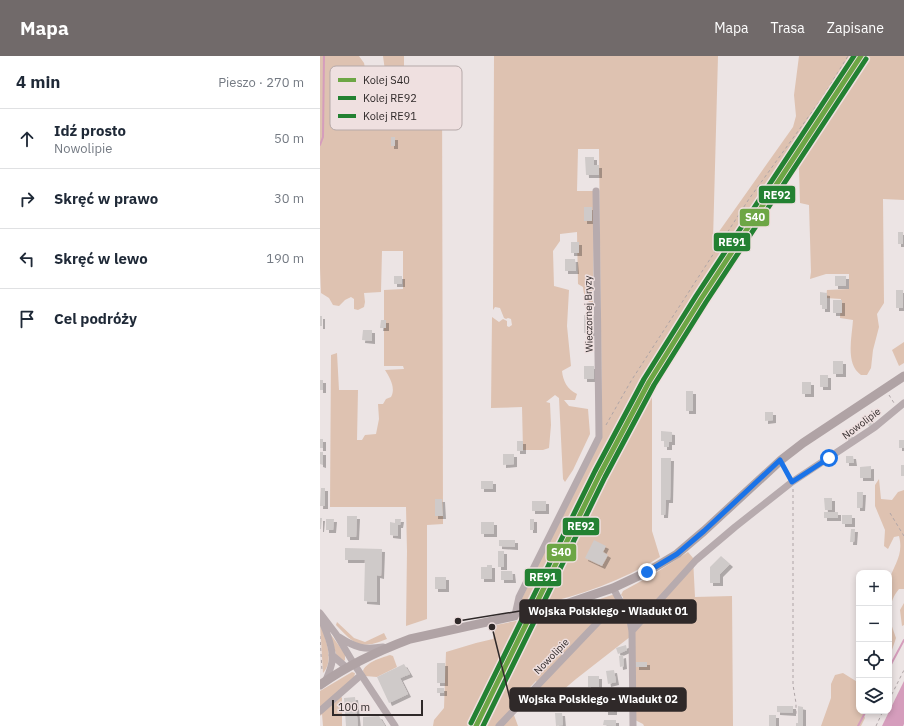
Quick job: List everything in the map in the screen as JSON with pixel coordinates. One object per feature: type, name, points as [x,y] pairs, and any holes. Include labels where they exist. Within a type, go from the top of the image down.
[{"type":"main road","points":[[323,683],[350,666],[390,646],[410,639],[560,606],[614,588],[647,572],[677,554],[704,531],[780,460],[904,376]]},
{"type":"street","name":"Wieczornej Bryzy","points":[[516,615],[519,597],[599,437],[596,191]]},
{"type":"street","name":"Nowolipie","points":[[632,631],[696,560],[735,527],[792,482],[875,427],[904,403]]},
{"type":"street","points":[[614,588],[629,615],[632,631],[633,726]]},
{"type":"street","name":"Nowolipie","points":[[499,726],[597,622],[620,601]]},
{"type":"street","points":[[320,613],[336,634],[350,666]]},
{"type":"street","points":[[320,618],[326,632],[332,655],[332,663],[323,683]]},
{"type":"street","points":[[336,634],[353,646],[360,648],[368,649],[390,646]]},
{"type":"street","points":[[332,655],[361,675],[395,726]]},
{"type":"street","points":[[320,712],[361,675]]},
{"type":"path","points":[[606,424],[631,381],[749,199],[822,98],[848,56]]},
{"type":"path","points":[[885,388],[897,408]]},
{"type":"path","points":[[780,460],[792,482],[794,494],[792,606],[793,686],[796,703],[796,716]]},
{"type":"path","points":[[890,513],[904,536]]},
{"type":"path","points":[[320,632],[323,683]]},
{"type":"path","points":[[892,694],[904,670]]},
{"type":"path","points":[[876,726],[882,714]]},
{"type":"shaded area","points":[[320,56],[359,56],[365,66],[330,66],[330,130],[442,130],[443,524],[427,525],[427,619],[406,626],[406,507],[330,507],[331,355],[337,353],[339,390],[358,390],[357,440],[362,440],[365,435],[376,434],[379,419],[378,404],[383,404],[386,399],[391,397],[393,390],[385,370],[404,369],[403,366],[384,366],[384,290],[403,289],[403,251],[382,251],[381,292],[364,293],[364,307],[358,310],[354,309],[354,299],[351,297],[339,306],[333,305],[329,298],[321,293]]},
{"type":"shaded area","points":[[383,56],[404,56],[404,66],[384,66]]},
{"type":"shaded area","points":[[494,56],[718,56],[713,240],[793,127],[796,116],[794,95],[799,56],[859,56],[700,295],[618,433],[532,606],[522,608],[520,606],[520,602],[601,438],[599,149],[578,149],[577,191],[594,191],[593,304],[590,303],[584,295],[583,287],[578,284],[577,232],[560,234],[560,241],[553,251],[554,286],[569,290],[567,326],[571,366],[562,371],[568,387],[577,394],[575,400],[564,400],[569,406],[588,409],[590,434],[573,470],[565,482],[563,479],[559,398],[555,395],[546,402],[550,403],[551,425],[549,448],[543,450],[523,450],[522,407],[491,408],[492,317],[499,322],[503,319],[507,321],[507,326],[509,327],[512,325],[511,319],[504,318],[500,308],[495,307],[493,310]]},
{"type":"shaded area","points":[[864,56],[904,56],[904,200],[883,199],[884,303],[877,314],[879,327],[873,350],[871,368],[867,375],[861,375],[856,370],[851,357],[853,320],[840,318],[841,299],[826,298],[827,290],[849,289],[849,274],[826,274],[810,279],[809,205],[800,203],[799,169],[793,162]]},
{"type":"shaded area","points":[[904,342],[904,363],[899,366],[892,350]]},
{"type":"shaded area","points":[[652,383],[652,531],[660,557],[646,566],[601,586],[570,597],[538,605],[622,438]]},
{"type":"shaded area","points":[[879,479],[881,499],[892,500],[898,492],[904,490],[904,589],[899,589],[892,601],[892,573],[898,559],[900,549],[899,536],[894,537],[888,549],[884,546],[885,530],[875,506],[875,485]]},
{"type":"shaded area","points":[[688,552],[693,558],[695,597],[732,596],[733,726],[644,726],[635,720],[635,633],[549,702],[536,681],[511,707],[518,726],[479,726],[532,617],[582,605],[612,595],[614,595],[616,600],[615,602],[622,601],[623,597],[621,595],[623,591],[654,574]]},
{"type":"shaded area","points":[[904,603],[904,625],[902,626],[900,610]]},
{"type":"shaded area","points":[[526,619],[474,726],[433,726],[434,720],[444,708],[446,652],[493,639],[496,625]]},
{"type":"shaded area","points":[[337,622],[354,638],[365,642],[384,633],[387,639],[370,644],[358,644],[348,637],[336,625]]},
{"type":"shaded area","points":[[320,623],[329,655],[327,668],[323,673]]},
{"type":"shaded area","points":[[892,627],[896,638],[892,650]]},
{"type":"shaded area","points":[[329,632],[345,654],[345,660],[343,662],[336,654]]},
{"type":"shaded area","points":[[390,655],[393,656],[397,667],[377,677],[365,676],[363,671],[367,665]]},
{"type":"shaded area","points":[[352,672],[355,673],[354,678],[338,692],[342,698],[342,726],[323,726],[322,714],[320,716],[320,691]]},
{"type":"shaded area","points":[[843,673],[856,681],[856,714],[863,714],[865,718],[861,726],[821,726],[831,698],[831,684],[835,675]]},
{"type":"shaded area","points":[[904,681],[903,726],[882,726],[888,714],[892,714],[892,706]]},
{"type":"building","points":[[391,137],[395,137],[395,146],[391,146]]},
{"type":"building","points":[[585,157],[594,157],[594,165],[599,165],[599,175],[586,175]]},
{"type":"building","points":[[584,207],[592,207],[592,221],[584,221]]},
{"type":"building","points":[[898,232],[903,232],[903,244],[898,244]]},
{"type":"building","points":[[571,242],[579,242],[579,253],[571,253]]},
{"type":"building","points":[[565,259],[575,259],[576,271],[565,271]]},
{"type":"building","points":[[394,276],[402,276],[402,284],[394,284]]},
{"type":"building","points":[[835,276],[846,276],[846,286],[835,286]]},
{"type":"building","points":[[896,290],[903,290],[903,308],[896,308]]},
{"type":"building","points":[[820,292],[827,293],[827,309],[822,309],[822,305],[820,305]]},
{"type":"building","points":[[833,300],[842,300],[842,313],[833,313]]},
{"type":"building","points":[[584,315],[594,315],[595,333],[584,333]]},
{"type":"building","points":[[320,316],[322,316],[322,326],[320,326]]},
{"type":"building","points":[[381,320],[386,320],[386,328],[380,328]]},
{"type":"building","points":[[363,330],[372,330],[372,341],[362,340]]},
{"type":"building","points":[[833,361],[843,361],[843,374],[833,374]]},
{"type":"building","points":[[584,366],[594,366],[594,379],[584,379]]},
{"type":"building","points":[[820,375],[828,375],[828,387],[820,387]]},
{"type":"building","points":[[320,380],[323,380],[323,390],[320,390]]},
{"type":"building","points":[[802,382],[811,382],[811,394],[802,394]]},
{"type":"building","points":[[686,391],[693,391],[693,411],[686,411]]},
{"type":"building","points":[[765,412],[773,412],[773,420],[765,421]]},
{"type":"building","points":[[869,416],[874,425],[870,428],[864,419]]},
{"type":"building","points":[[661,431],[672,432],[672,442],[669,442],[669,447],[664,447],[664,441],[661,441]]},
{"type":"building","points":[[848,432],[853,440],[849,442],[844,434]]},
{"type":"building","points":[[320,439],[323,439],[323,448],[320,448]]},
{"type":"building","points":[[899,440],[904,440],[904,448],[899,448]]},
{"type":"building","points":[[517,441],[523,441],[523,451],[517,451]]},
{"type":"building","points":[[320,452],[323,452],[323,465],[320,464]]},
{"type":"building","points":[[503,454],[514,454],[514,464],[503,465]]},
{"type":"building","points":[[846,456],[853,456],[854,463],[846,463]]},
{"type":"building","points":[[661,458],[671,458],[670,500],[666,500],[665,515],[661,515]]},
{"type":"building","points":[[901,465],[904,465],[904,476],[901,476]]},
{"type":"building","points":[[871,466],[871,478],[860,478],[860,467]]},
{"type":"building","points":[[481,481],[493,481],[493,489],[481,489]]},
{"type":"building","points":[[321,488],[325,488],[325,506],[320,506]]},
{"type":"building","points":[[857,492],[863,492],[862,508],[857,508]]},
{"type":"building","points":[[824,498],[832,498],[832,510],[825,510]]},
{"type":"building","points":[[435,499],[442,499],[443,516],[435,516]]},
{"type":"building","points":[[532,501],[546,501],[546,511],[532,511]]},
{"type":"building","points":[[824,512],[838,512],[838,518],[824,518]]},
{"type":"building","points":[[842,515],[852,515],[852,524],[842,524]]},
{"type":"building","points":[[347,516],[357,516],[356,537],[347,537]]},
{"type":"building","points":[[320,518],[322,518],[321,529],[320,529]]},
{"type":"building","points":[[326,519],[334,519],[333,530],[326,530]]},
{"type":"building","points":[[395,519],[401,519],[400,525],[398,525],[398,536],[390,535],[390,522],[395,523]]},
{"type":"building","points":[[530,519],[534,519],[534,530],[530,530]]},
{"type":"building","points":[[481,522],[494,522],[494,534],[481,534]]},
{"type":"building","points":[[851,529],[855,529],[854,542],[850,542]]},
{"type":"building","points":[[499,540],[515,540],[515,547],[499,546]]},
{"type":"building","points":[[594,540],[606,546],[603,552],[608,555],[602,566],[585,558]]},
{"type":"building","points":[[345,548],[382,549],[381,576],[377,575],[377,602],[364,601],[365,560],[345,560]]},
{"type":"building","points":[[498,551],[504,551],[504,567],[498,567]]},
{"type":"building","points":[[721,556],[730,564],[720,574],[720,583],[710,583],[710,567]]},
{"type":"building","points":[[487,565],[492,565],[492,579],[481,579],[481,567],[487,567]]},
{"type":"building","points":[[501,571],[512,571],[513,580],[501,580]]},
{"type":"building","points":[[435,577],[446,577],[446,589],[435,589]]},
{"type":"building","points":[[626,645],[627,650],[618,654],[616,648]]},
{"type":"building","points":[[623,655],[624,666],[620,667],[619,656]]},
{"type":"building","points":[[636,662],[647,662],[647,667],[636,667]]},
{"type":"building","points":[[437,663],[445,663],[445,683],[437,683]]},
{"type":"building","points":[[404,664],[410,674],[400,678],[408,694],[389,703],[377,677]]},
{"type":"building","points":[[614,670],[616,682],[608,684],[606,671]]},
{"type":"building","points":[[588,676],[599,676],[599,687],[588,687]]},
{"type":"building","points":[[437,688],[444,688],[444,693],[437,693]]},
{"type":"building","points":[[355,697],[358,726],[346,726],[344,698]]},
{"type":"building","points":[[605,697],[614,698],[614,712],[605,712]]},
{"type":"building","points":[[777,706],[793,706],[793,713],[777,712]]},
{"type":"building","points":[[798,706],[803,707],[803,726],[796,726],[796,723],[798,723]]},
{"type":"building","points":[[555,713],[562,713],[563,725],[556,726]]},
{"type":"building","points":[[769,715],[776,715],[776,726],[769,726]]},
{"type":"building","points":[[379,716],[385,726],[363,726],[363,717]]},
{"type":"building","points":[[604,720],[616,720],[616,726],[603,725]]},
{"type":"waterway","points":[[320,145],[323,137],[324,56]]},
{"type":"waterway","points":[[892,662],[904,640]]},
{"type":"waterway","points":[[858,726],[864,714]]},
{"type":"rail line","name":"RE91","points":[[471,723],[595,471],[644,379],[696,296],[854,56]]},
{"type":"rail line","name":"S40","points":[[476,726],[600,474],[649,382],[701,299],[861,56]]},
{"type":"rail line","name":"RE92","points":[[483,726],[605,477],[654,385],[706,302],[866,59]]},
{"type":"place","name":"Wojska Polskiego - Wiadukt 01","points":[[458,621]]},
{"type":"place","name":"Wojska Polskiego - Wiadukt 02","points":[[492,627]]},
{"type":"route","points":[[647,572],[677,554],[704,531],[780,460],[792,482],[829,458]]}]
